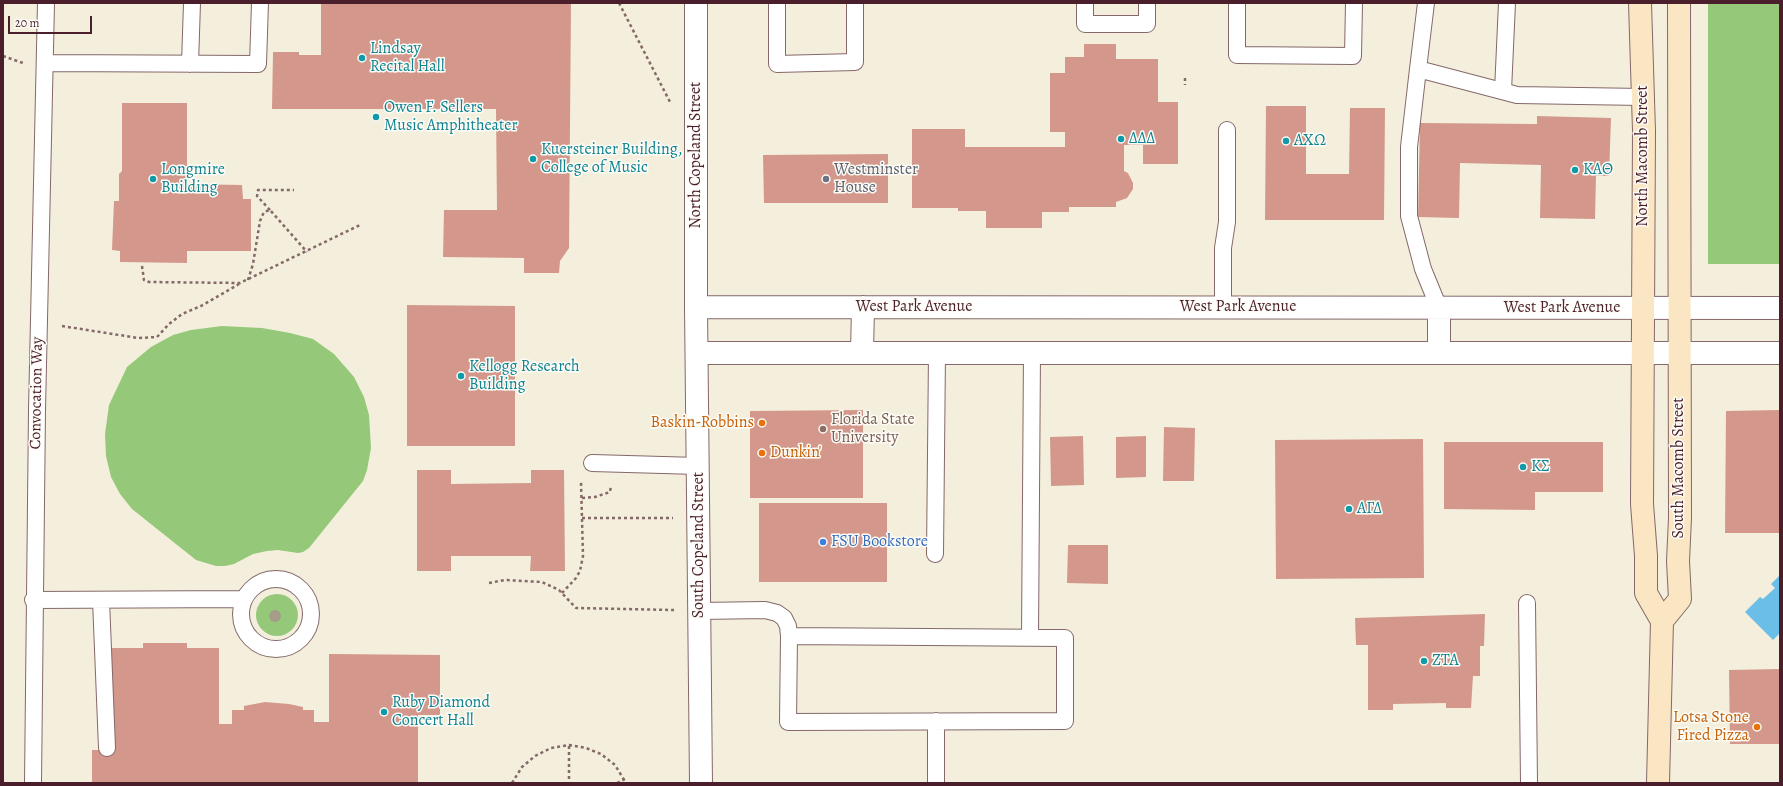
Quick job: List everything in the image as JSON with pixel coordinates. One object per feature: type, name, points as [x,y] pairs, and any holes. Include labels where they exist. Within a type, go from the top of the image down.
[{"type":"main road","name":"North Macomb Street","points":[[1640,3],[1643,97],[1643,308]]},
{"type":"main road","points":[[1679,3],[1680,308]]},
{"type":"main road","points":[[1643,308],[1642,504],[1646,556],[1646,593],[1662,621],[1658,783]]},
{"type":"main road","name":"South Macomb Street","points":[[1662,621],[1680,599],[1678,561],[1680,518],[1680,308]]},
{"type":"street","name":"North Copeland Street","points":[[696,3],[696,307]]},
{"type":"street","name":"West Park Avenue","points":[[696,307],[1780,308]]},
{"type":"street","name":"South Copeland Street","points":[[696,307],[701,783]]},
{"type":"street","points":[[862,353],[863,307]]},
{"type":"street","points":[[1439,308],[1439,353]]},
{"type":"street","points":[[697,353],[1780,353]]},
{"type":"lane","name":"Convocation Way","points":[[33,783],[34,600],[46,3]]},
{"type":"lane","points":[[190,64],[192,3]]},
{"type":"lane","points":[[45,63],[258,64],[260,3]]},
{"type":"lane","points":[[777,3],[776,64],[855,62],[855,3]]},
{"type":"lane","points":[[1085,3],[1085,24],[1147,24],[1147,3]]},
{"type":"lane","points":[[1237,3],[1237,55],[1353,56],[1354,3]]},
{"type":"lane","points":[[1426,3],[1408,147],[1409,216],[1423,269],[1439,308]]},
{"type":"lane","points":[[1503,91],[1507,3]]},
{"type":"lane","points":[[1418,69],[1517,94],[1643,97]]},
{"type":"lane","points":[[1223,307],[1223,248],[1227,222],[1227,130]]},
{"type":"lane","points":[[935,554],[937,353]]},
{"type":"lane","points":[[1030,637],[1032,353]]},
{"type":"lane","points":[[592,462],[698,466]]},
{"type":"lane","points":[[275,578],[288,580],[298,586],[305,593],[311,605],[312,617],[309,628],[301,639],[291,646],[279,649],[266,648],[256,643],[247,634],[242,623],[241,611],[244,599],[253,587],[263,581],[275,578]]},
{"type":"lane","points":[[34,600],[244,599]]},
{"type":"lane","points":[[101,600],[107,748]]},
{"type":"lane","points":[[1527,603],[1529,783]]},
{"type":"lane","points":[[699,611],[765,610],[776,613],[784,618],[788,626],[789,636],[788,722],[1065,721],[1065,638],[789,636]]},
{"type":"lane","points":[[936,721],[936,783]]},
{"type":"path","points":[[620,3],[670,102]]},
{"type":"path","points":[[3,56],[22,63]]},
{"type":"path","points":[[1185,78],[1185,85]]},
{"type":"path","points":[[294,190],[258,190],[257,196],[307,252]]},
{"type":"path","points":[[248,281],[253,264],[260,221],[264,212],[270,210]]},
{"type":"path","points":[[142,266],[144,280],[148,282],[240,283],[248,281],[360,226]]},
{"type":"path","points":[[61,326],[138,338],[158,337],[169,324],[182,314],[201,306],[240,283]]},
{"type":"path","points":[[562,593],[576,578],[580,571],[583,556],[581,476]]},
{"type":"path","points":[[582,518],[673,518]]},
{"type":"path","points":[[489,583],[505,580],[542,582],[559,590],[576,608],[674,610]]},
{"type":"path","points":[[569,745],[569,783]]},
{"type":"path","points":[[512,783],[522,767],[535,756],[551,748],[569,745],[586,748],[602,754],[615,765],[625,779],[626,783]]},
{"type":"path","points":[[617,783],[625,779]]},
{"type":"green space","points":[[1708,3],[1780,3],[1780,264],[1708,264]]},
{"type":"green space","points":[[222,326],[262,328],[313,339],[334,354],[354,377],[364,397],[369,415],[371,448],[367,470],[363,481],[309,548],[303,552],[298,553],[278,550],[267,551],[253,554],[234,564],[225,566],[216,566],[196,560],[132,509],[120,494],[111,477],[106,456],[105,434],[109,405],[127,367],[151,347],[173,335],[191,330]]},
{"type":"green space","points":[[277,594],[292,600],[298,615],[292,630],[277,636],[262,630],[256,615],[262,600]]},
{"type":"water","points":[[1780,575],[1780,633],[1773,640],[1745,612],[1760,597],[1763,599],[1775,588],[1771,584]]},
{"type":"building","name":"Kuersteiner Building, College of Music","points":[[321,3],[571,3],[569,248],[560,261],[559,273],[524,273],[524,258],[443,257],[444,210],[497,210],[496,109],[272,109],[273,52],[299,52],[299,55],[321,55]]},
{"type":"building","name":"ΔΔΔ","points":[[1084,44],[1116,44],[1116,59],[1158,59],[1158,102],[1178,102],[1178,164],[1143,164],[1143,145],[1124,145],[1124,171],[1128,173],[1133,183],[1133,189],[1127,198],[1116,202],[1116,207],[1069,207],[1069,212],[1042,212],[1042,228],[986,228],[986,211],[958,211],[958,208],[912,208],[912,129],[965,129],[965,147],[1065,147],[1065,132],[1050,132],[1050,73],[1065,73],[1065,57],[1084,57]]},
{"type":"building","name":"Longmire Building","points":[[122,103],[187,103],[187,184],[242,185],[243,199],[251,199],[251,251],[187,251],[187,263],[120,262],[120,251],[112,250],[114,201],[119,201],[119,174],[122,171]]},
{"type":"building","name":"ΑΧΩ","points":[[1266,106],[1306,106],[1306,174],[1349,174],[1350,108],[1385,108],[1384,220],[1265,220]]},
{"type":"building","name":"ΚΑΘ","points":[[1537,116],[1611,118],[1609,176],[1596,176],[1595,219],[1540,218],[1541,165],[1460,163],[1459,218],[1418,217],[1420,123],[1537,124]]},
{"type":"building","name":"Westminster House","points":[[888,154],[888,203],[764,203],[763,155]]},
{"type":"building","name":"Kellogg Research Building","points":[[407,305],[515,306],[515,446],[407,446]]},
{"type":"building","points":[[863,410],[863,498],[750,498],[750,411]]},
{"type":"building","points":[[1780,410],[1780,533],[1725,533],[1726,411]]},
{"type":"building","points":[[1164,427],[1195,428],[1194,481],[1163,481]]},
{"type":"building","points":[[1083,436],[1084,485],[1051,486],[1050,437]]},
{"type":"building","points":[[1146,436],[1146,477],[1116,478],[1116,437]]},
{"type":"building","name":"ΑΓΔ","points":[[1423,439],[1424,578],[1276,579],[1275,440]]},
{"type":"building","name":"ΚΣ","points":[[1444,442],[1603,442],[1603,492],[1535,492],[1535,510],[1444,509]]},
{"type":"building","points":[[417,470],[451,470],[451,484],[531,483],[531,470],[564,470],[565,571],[530,571],[531,556],[451,556],[451,571],[417,571]]},
{"type":"building","name":"FSU Bookstore","points":[[759,503],[887,503],[887,582],[759,582]]},
{"type":"building","points":[[1068,545],[1108,545],[1108,584],[1067,583]]},
{"type":"building","name":"ΖΤΑ","points":[[1485,614],[1484,646],[1480,646],[1480,676],[1473,676],[1471,708],[1446,708],[1446,703],[1393,704],[1393,710],[1368,710],[1368,645],[1356,645],[1355,618]]},
{"type":"building","name":"Ruby Diamond Concert Hall","points":[[143,643],[187,643],[187,648],[219,648],[219,724],[232,724],[232,710],[244,710],[244,706],[265,702],[289,704],[303,707],[303,710],[314,710],[314,722],[329,722],[329,654],[440,655],[440,715],[418,715],[418,783],[92,783],[92,750],[112,750],[112,648],[143,648]]},
{"type":"building","points":[[1780,669],[1780,744],[1730,744],[1729,670]]},
{"type":"place","name":"Lindsay Recital Hall","points":[[362,58]]},
{"type":"place","name":"Owen F. Sellers Music Amphitheater","points":[[376,117]]},
{"type":"place","name":"ΔΔΔ","points":[[1121,139]]},
{"type":"place","name":"ΑΧΩ","points":[[1286,141]]},
{"type":"place","name":"Kuersteiner Building, College of Music","points":[[533,159]]},
{"type":"place","name":"ΚΑΘ","points":[[1575,170]]},
{"type":"place","name":"Longmire Building","points":[[153,179]]},
{"type":"place","name":"Westminster House","points":[[826,179]]},
{"type":"place","name":"Kellogg Research Building","points":[[461,376]]},
{"type":"place","name":"Baskin-Robbins","points":[[762,423]]},
{"type":"place","name":"Florida State University","points":[[823,429]]},
{"type":"place","name":"Dunkin'","points":[[762,453]]},
{"type":"place","name":"ΚΣ","points":[[1523,467]]},
{"type":"place","name":"ΑΓΔ","points":[[1349,509]]},
{"type":"place","name":"FSU Bookstore","points":[[823,542]]},
{"type":"place","name":"ΖΤΑ","points":[[1424,661]]},
{"type":"place","name":"Ruby Diamond Concert Hall","points":[[384,712]]},
{"type":"place","name":"Lotsa Stone Fired Pizza","points":[[1757,727]]}]
